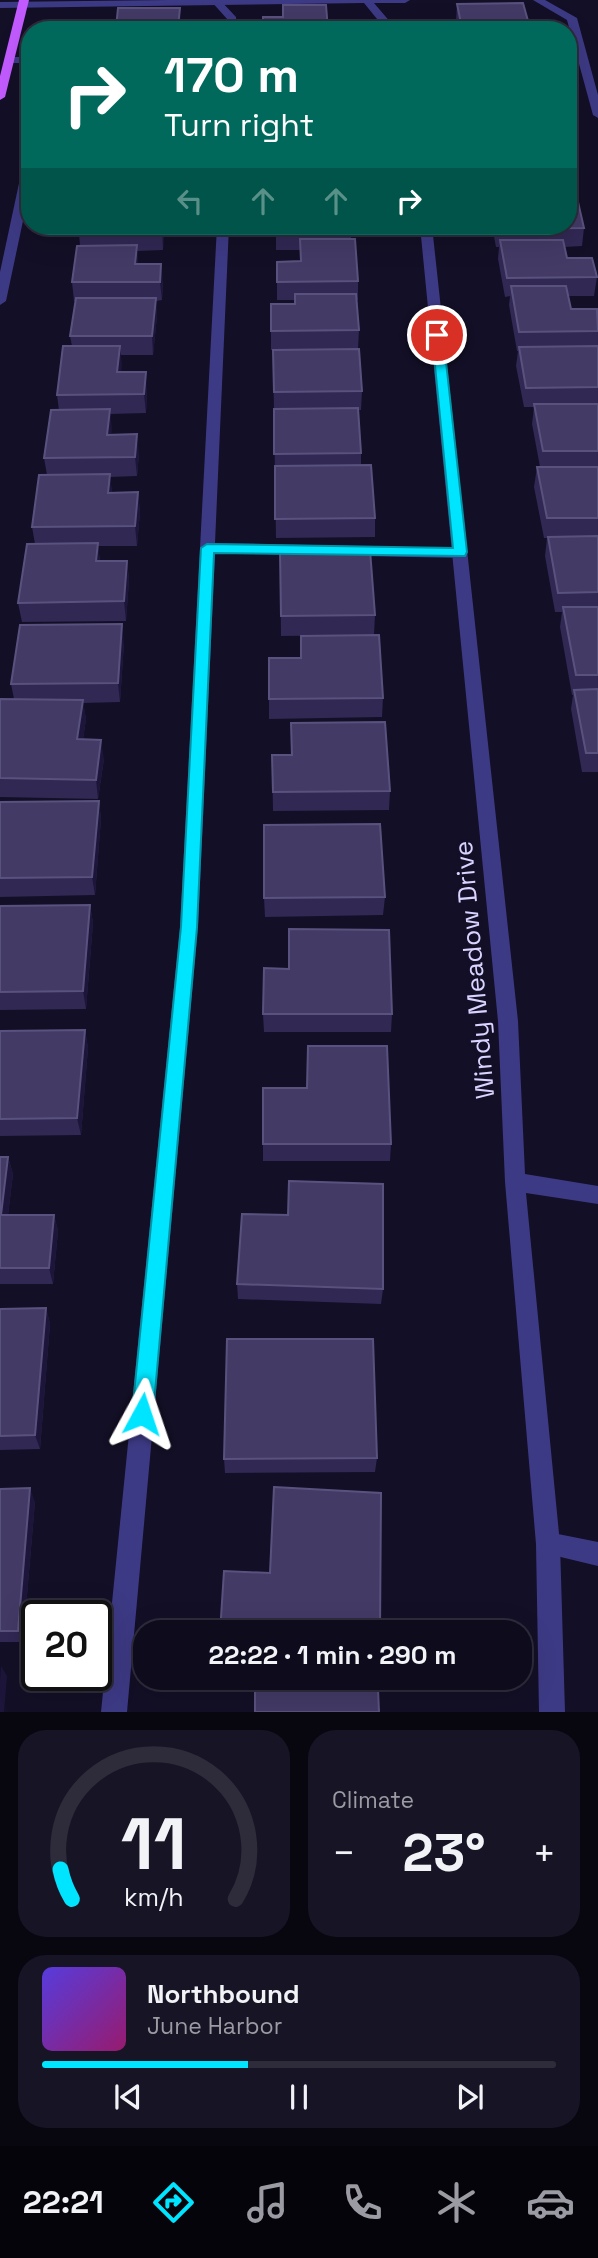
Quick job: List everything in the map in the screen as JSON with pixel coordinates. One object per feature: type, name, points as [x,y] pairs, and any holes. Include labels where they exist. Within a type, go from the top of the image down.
[{"type":"main road","points":[[0,97],[24,2]]},
{"type":"street","points":[[215,0],[233,21]]},
{"type":"street","points":[[366,0],[384,21]]},
{"type":"street","points":[[0,5],[24,2],[405,0]]},
{"type":"street","points":[[538,0],[572,18],[573,21]]},
{"type":"street","points":[[577,37],[598,115]]},
{"type":"street","points":[[9,60],[21,60]]},
{"type":"street","points":[[0,301],[21,202]]},
{"type":"street","points":[[114,1712],[189,927],[223,235]]},
{"type":"street","name":"Windy Meadow Drive","points":[[427,235],[508,1021],[515,1182],[548,1544],[552,1712]]},
{"type":"street","points":[[207,548],[460,552]]},
{"type":"street","points":[[515,1182],[598,1195]]},
{"type":"street","points":[[548,1544],[598,1554]]},
{"type":"building","points":[[523,3],[528,21],[461,21],[457,4]]},
{"type":"building","points":[[283,5],[326,5],[327,21],[263,21],[263,17],[283,17]]},
{"type":"building","points":[[118,8],[180,8],[179,21],[117,21]]},
{"type":"building","points":[[577,202],[578,202],[584,228],[577,228]]},
{"type":"building","points":[[300,239],[355,239],[358,281],[277,282],[277,262],[301,261]]},
{"type":"building","points":[[500,240],[563,240],[567,258],[592,258],[597,277],[507,278]]},
{"type":"building","points":[[137,245],[135,264],[161,264],[160,282],[72,282],[77,246]]},
{"type":"building","points":[[511,286],[566,286],[571,309],[597,309],[598,331],[519,332]]},
{"type":"building","points":[[295,294],[356,294],[359,330],[271,331],[271,304],[295,304]]},
{"type":"building","points":[[76,298],[156,298],[152,336],[70,336]]},
{"type":"building","points":[[63,346],[120,346],[117,372],[146,372],[144,394],[57,395]]},
{"type":"building","points":[[598,346],[598,387],[526,388],[519,347]]},
{"type":"building","points":[[359,349],[362,391],[274,392],[273,350]]},
{"type":"building","points":[[534,404],[598,404],[598,451],[543,451]]},
{"type":"building","points":[[358,408],[361,453],[274,454],[274,409]]},
{"type":"building","points":[[110,409],[107,435],[137,434],[135,457],[44,458],[51,410]]},
{"type":"building","points":[[371,465],[375,518],[275,519],[275,466]]},
{"type":"building","points":[[537,467],[598,467],[598,518],[547,518]]},
{"type":"building","points":[[110,474],[108,493],[138,492],[135,526],[32,527],[39,475]]},
{"type":"building","points":[[598,536],[598,592],[558,593],[548,537]]},
{"type":"building","points":[[98,543],[96,561],[127,561],[124,601],[18,603],[27,544]]},
{"type":"building","points":[[370,550],[375,615],[281,616],[280,551]]},
{"type":"building","points":[[563,607],[598,607],[598,675],[576,675]]},
{"type":"building","points":[[122,624],[118,683],[11,684],[20,625]]},
{"type":"building","points":[[379,635],[383,698],[269,699],[269,658],[301,658],[301,636]]},
{"type":"building","points":[[598,689],[598,753],[586,753],[574,690]]},
{"type":"building","points":[[0,699],[83,700],[77,739],[101,740],[96,780],[0,778]]},
{"type":"building","points":[[385,722],[390,791],[273,792],[272,755],[292,755],[291,723]]},
{"type":"building","points":[[99,801],[92,877],[0,878],[0,802]]},
{"type":"building","points":[[380,824],[385,897],[264,898],[264,825]]},
{"type":"building","points":[[90,905],[83,991],[0,992],[0,906]]},
{"type":"building","points":[[289,929],[389,930],[392,1014],[263,1014],[264,968],[289,969]]},
{"type":"building","points":[[85,1030],[77,1118],[0,1119],[0,1031]]},
{"type":"building","points":[[308,1046],[387,1046],[391,1144],[263,1144],[263,1088],[307,1088]]},
{"type":"building","points":[[0,1157],[8,1157],[1,1215],[54,1215],[49,1268],[0,1268]]},
{"type":"building","points":[[289,1181],[383,1184],[383,1289],[237,1284],[242,1214],[288,1215]]},
{"type":"building","points":[[46,1308],[35,1435],[0,1436],[0,1309]]},
{"type":"building","points":[[227,1339],[373,1339],[377,1458],[224,1459]]},
{"type":"building","points":[[274,1487],[381,1493],[380,1620],[221,1620],[224,1571],[270,1573]]},
{"type":"building","points":[[30,1488],[18,1631],[0,1631],[0,1489]]},
{"type":"building","points":[[378,1690],[379,1712],[255,1712],[255,1691]]},
{"type":"route","points":[[142,1414],[189,927],[207,548],[460,552],[437,335]]}]
